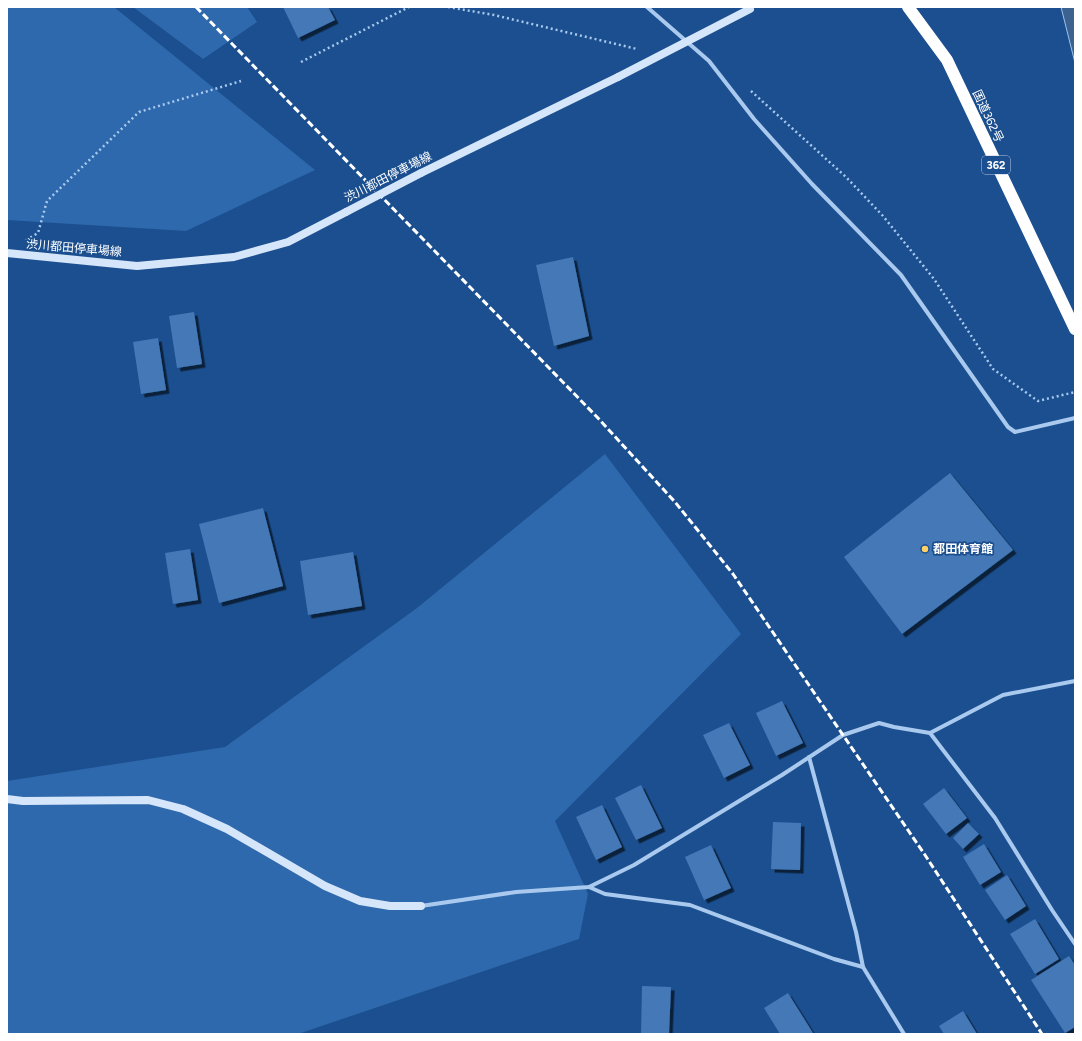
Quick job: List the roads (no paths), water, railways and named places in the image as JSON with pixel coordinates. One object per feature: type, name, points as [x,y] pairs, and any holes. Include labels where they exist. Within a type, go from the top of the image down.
[{"type":"highway","name":"国道362号","points":[[908,7],[946,60],[1075,329]]},
{"type":"main road","name":"渋川都田停車場線","points":[[7,253],[136,266],[234,257],[288,242],[421,173],[618,77],[751,8]]},
{"type":"main road","points":[[7,799],[23,802],[148,800],[183,809],[227,829],[325,886],[360,902],[390,906],[420,906]]},
{"type":"street","points":[[647,7],[709,61],[754,119],[812,184],[901,275],[1008,427],[1015,432],[1075,418]]},
{"type":"street","points":[[420,906],[516,892],[589,887],[634,864],[736,803],[843,735],[879,723],[894,728],[930,733],[1002,695],[1075,681]]},
{"type":"street","points":[[930,733],[995,818],[1075,944]]},
{"type":"street","points":[[809,756],[856,932],[863,967],[904,1034]]},
{"type":"street","points":[[589,887],[605,894],[690,906],[834,959],[863,967]]},
{"type":"railway","points":[[196,7],[597,417],[675,502],[733,574],[925,855],[1042,1034]]},
{"type":"place","name":"都田体育館","points":[[925,549]]}]
